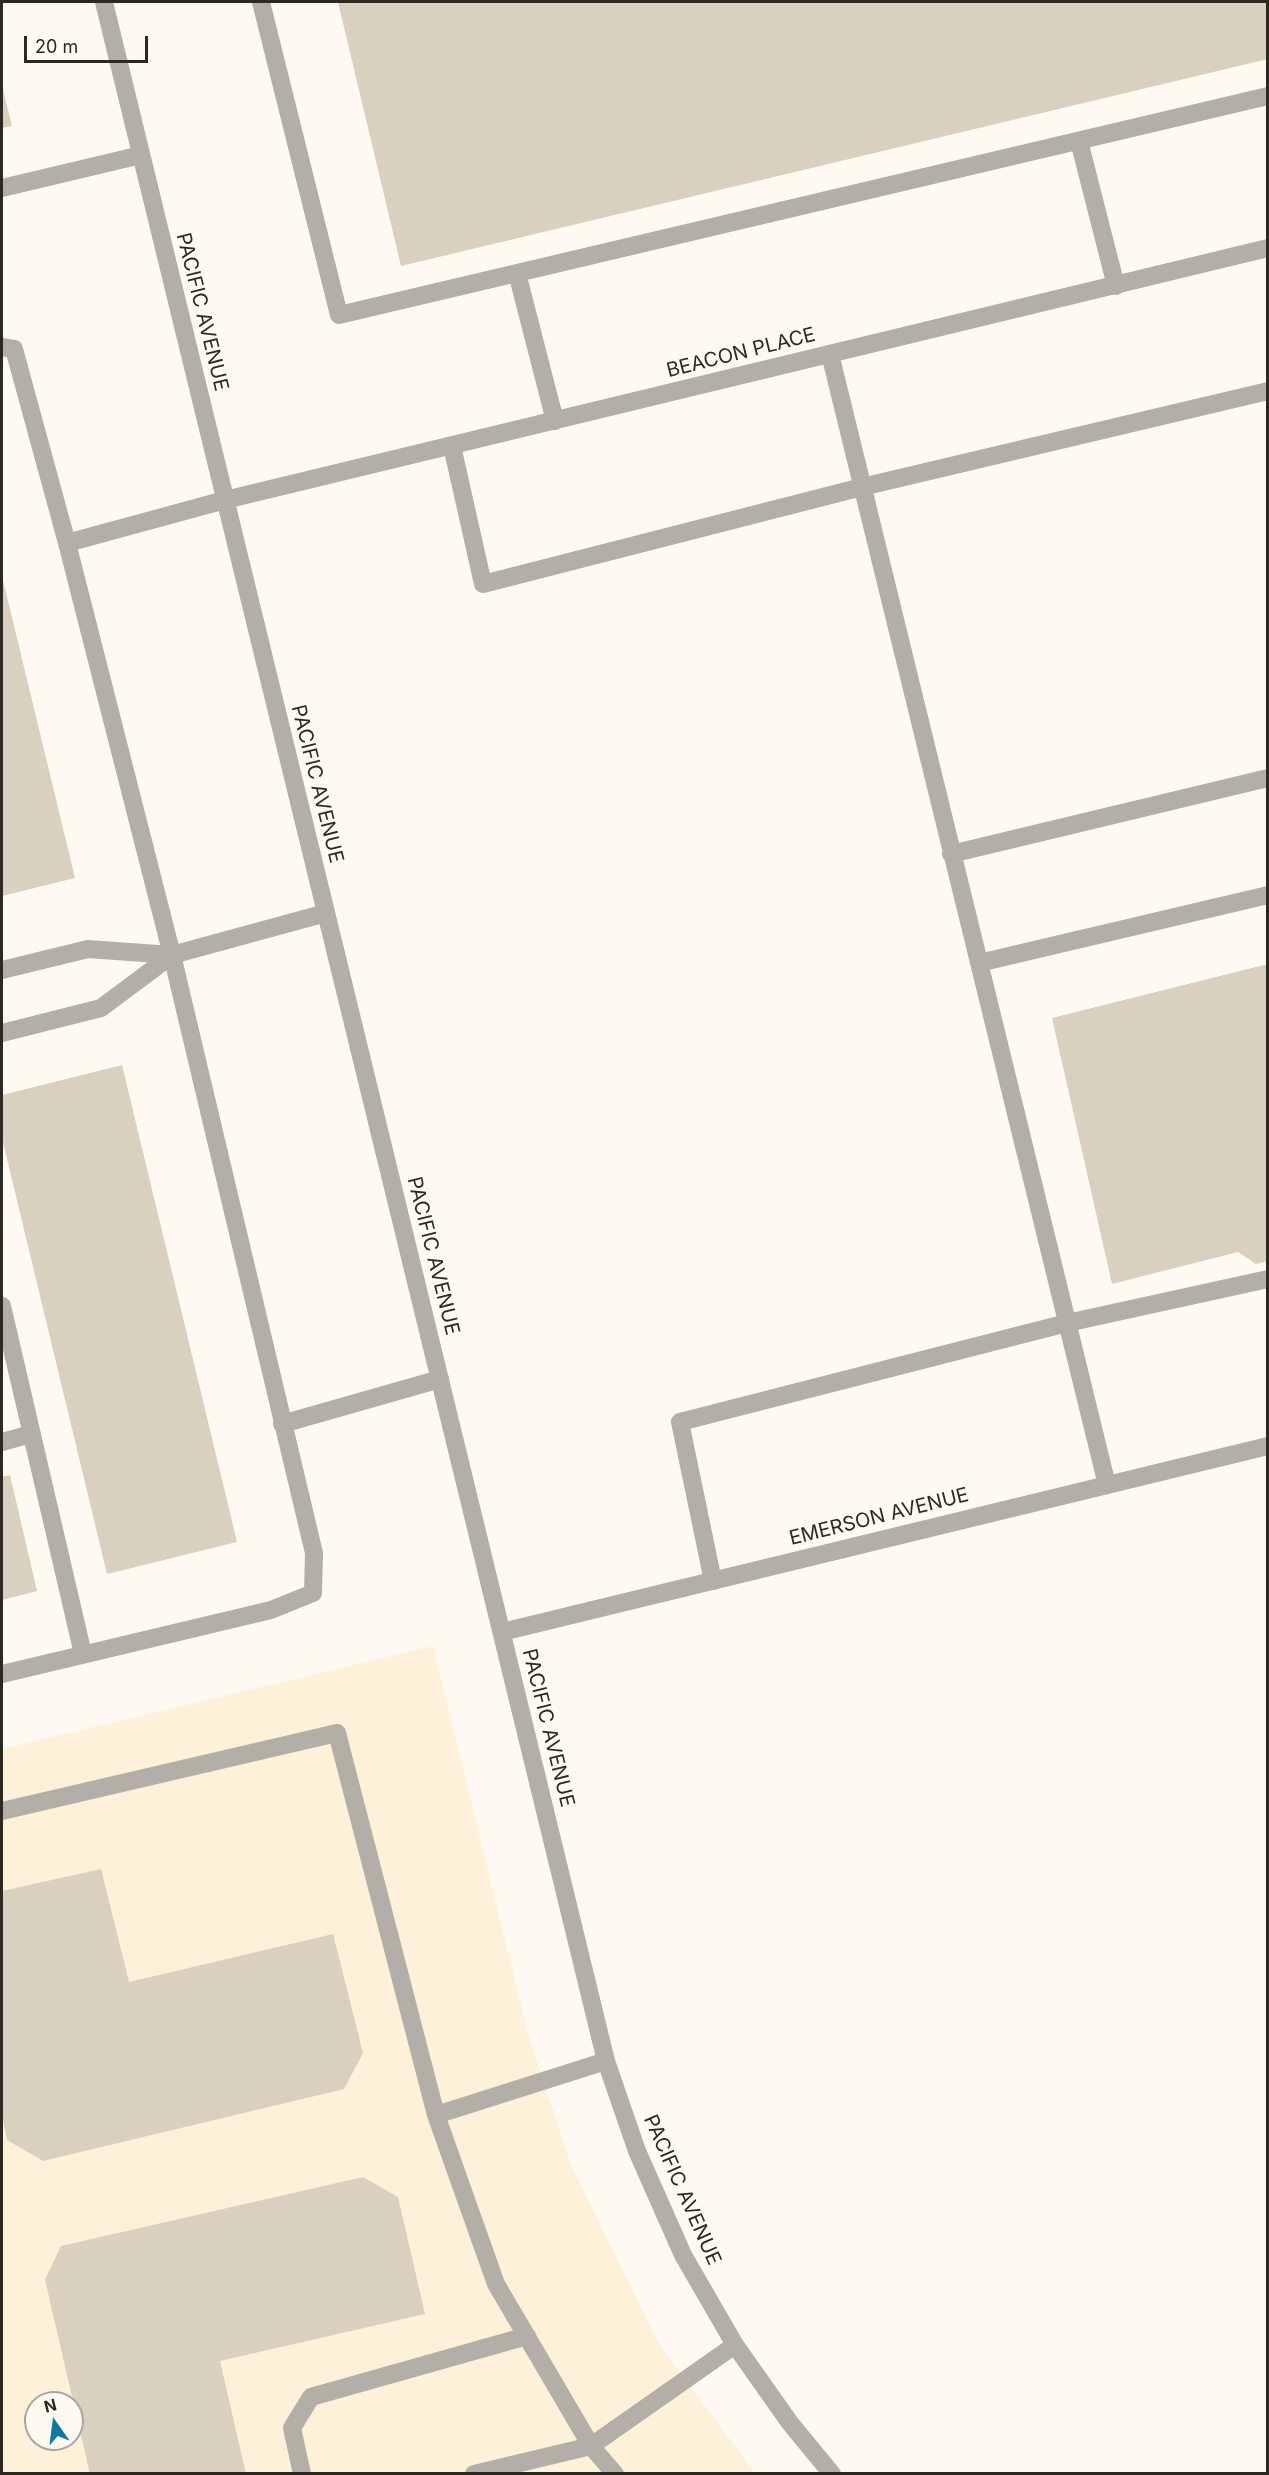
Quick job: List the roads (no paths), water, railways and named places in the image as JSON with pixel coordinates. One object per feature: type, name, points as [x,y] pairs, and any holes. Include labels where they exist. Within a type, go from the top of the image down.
[{"type":"street","name":"PACIFIC AVENUE","points":[[104,2],[606,2061],[637,2151],[683,2255],[735,2345],[790,2423],[832,2474]]},
{"type":"street","points":[[261,2],[339,315],[1268,96]]},
{"type":"street","points":[[1079,141],[1116,286]]},
{"type":"street","points":[[2,188],[141,155]]},
{"type":"street","name":"BEACON PLACE","points":[[67,543],[225,500],[1268,248]]},
{"type":"street","points":[[517,273],[555,421]]},
{"type":"street","points":[[2,347],[14,349],[67,543],[171,955],[314,1553],[313,1593],[271,1610],[2,1674]]},
{"type":"street","points":[[830,354],[1107,1485]]},
{"type":"street","points":[[452,446],[483,584],[862,487],[1268,391]]},
{"type":"street","points":[[951,854],[1268,778]]},
{"type":"street","points":[[979,963],[1268,895]]},
{"type":"street","points":[[2,970],[88,949],[171,955],[326,913]]},
{"type":"street","points":[[2,1033],[101,1008],[171,955]]},
{"type":"street","points":[[713,1581],[680,1422],[1067,1323],[1268,1279]]},
{"type":"street","points":[[2,1306],[83,1654]]},
{"type":"street","points":[[282,1424],[440,1379]]},
{"type":"street","points":[[2,1442],[31,1434]]},
{"type":"street","name":"EMERSON AVENUE","points":[[502,1632],[1268,1446]]},
{"type":"street","points":[[2,1811],[336,1733],[436,2115],[496,2284],[591,2446],[615,2474]]},
{"type":"street","points":[[436,2115],[606,2061]]},
{"type":"street","points":[[302,2474],[292,2428],[311,2397],[526,2336]]},
{"type":"street","points":[[474,2474],[591,2446],[735,2345]]}]
